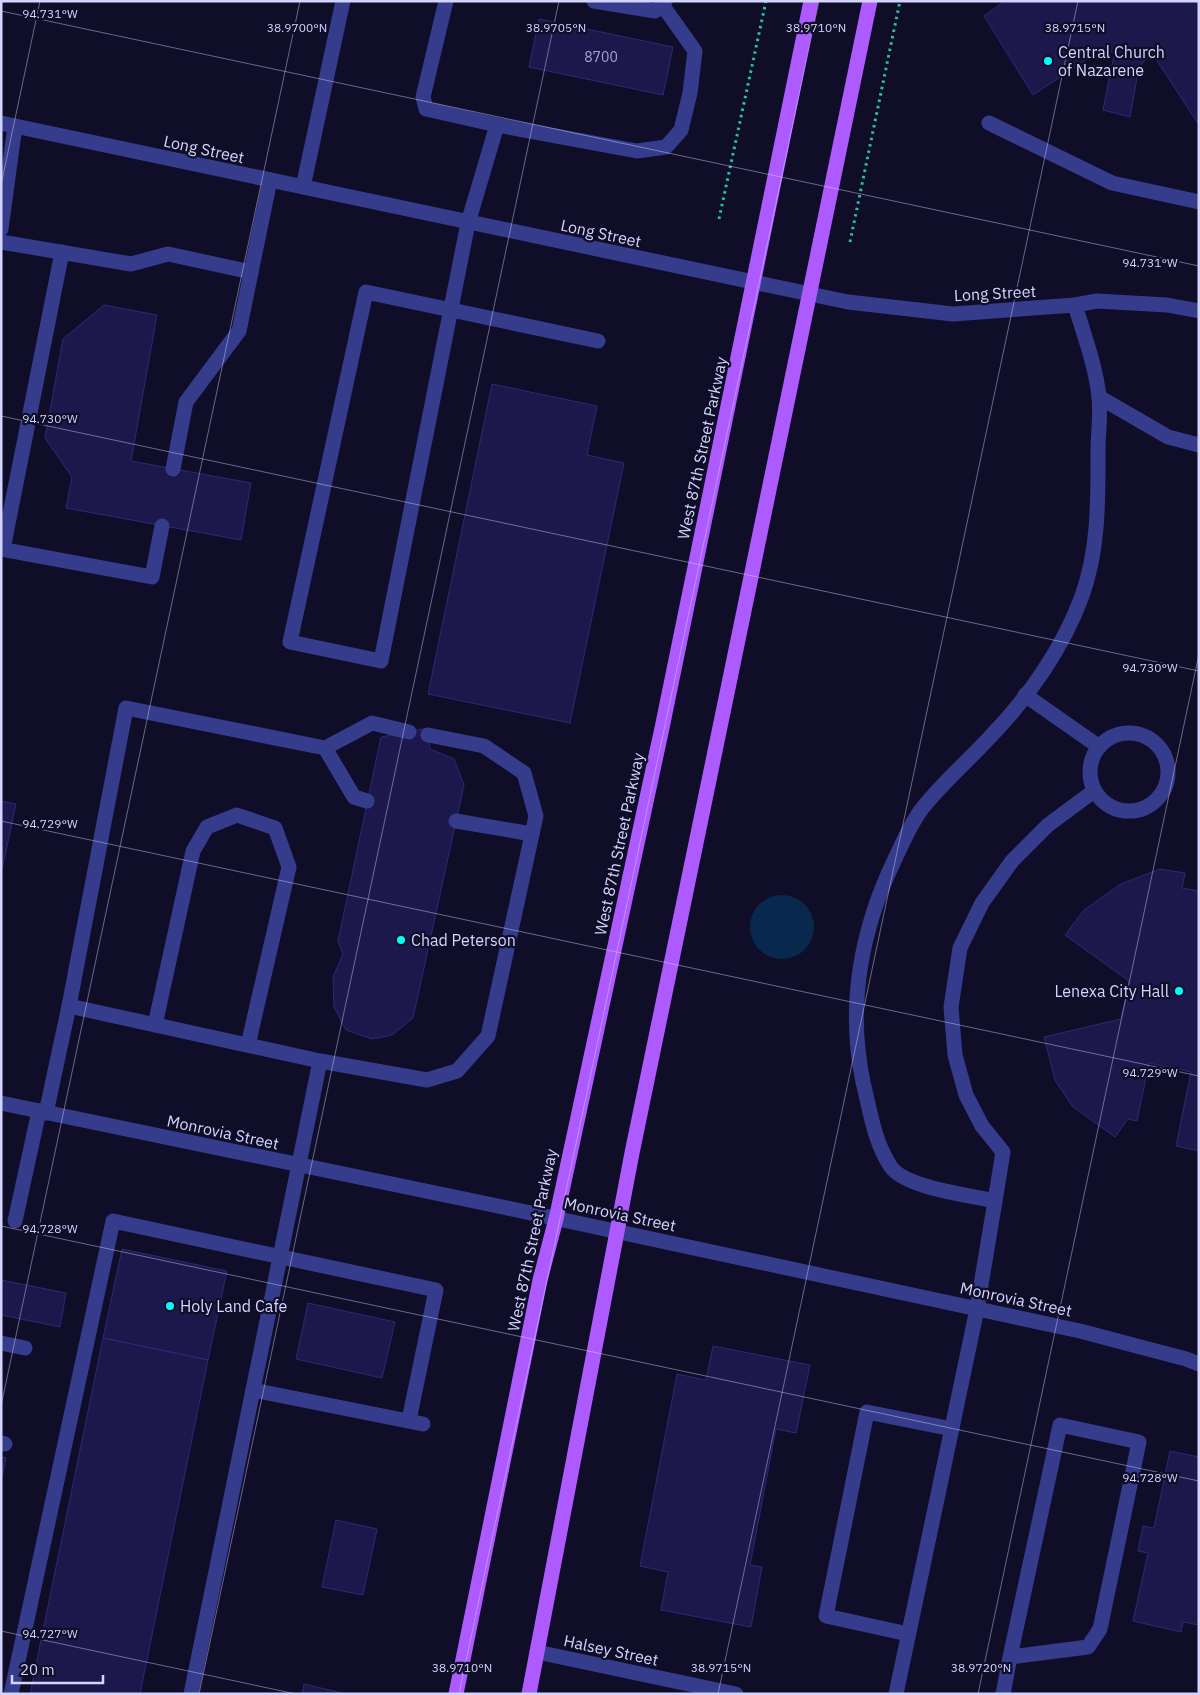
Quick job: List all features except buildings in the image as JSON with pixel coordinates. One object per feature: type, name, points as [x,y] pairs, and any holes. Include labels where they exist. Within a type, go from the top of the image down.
[{"type":"main road","name":"West 87th Street Parkway","points":[[456,1694],[540,1280],[556,1218],[662,728],[755,283],[811,1]]},
{"type":"main road","points":[[529,1694],[617,1232],[870,1]]},
{"type":"street","points":[[303,188],[343,1]]},
{"type":"street","points":[[446,1],[423,97],[426,109],[497,126],[637,151],[666,147],[681,130],[690,93],[696,51],[664,4],[655,11],[594,1]]},
{"type":"street","points":[[989,123],[1112,183],[1199,202]]},
{"type":"street","points":[[1,229],[8,125]]},
{"type":"street","name":"Long Street","points":[[8,125],[848,302],[953,314],[1075,305],[1097,301],[1167,305],[1199,311]]},
{"type":"street","points":[[497,126],[468,223],[450,310],[380,661],[290,642],[366,292],[450,310],[598,341]]},
{"type":"street","points":[[173,469],[186,402],[239,331],[270,180]]},
{"type":"street","points":[[1,242],[131,264],[168,254],[251,272]]},
{"type":"street","points":[[62,252],[2,549],[152,577],[162,526]]},
{"type":"street","points":[[995,1201],[908,1180],[892,1168],[873,1126],[860,1065],[856,1005],[863,944],[878,896],[919,813],[947,780],[992,736],[1025,695],[1049,662],[1068,629],[1082,595],[1092,558],[1098,521],[1099,397],[1075,305]]},
{"type":"street","points":[[1099,397],[1168,438],[1199,445]]},
{"type":"street","points":[[1025,695],[1098,746]]},
{"type":"street","points":[[15,1221],[69,1006],[126,708],[325,748],[372,723],[409,732]]},
{"type":"street","points":[[1124,734],[1141,734],[1156,744],[1167,760],[1168,778],[1163,791],[1146,807],[1134,810],[1110,805],[1094,791],[1089,775],[1090,760],[1098,746],[1107,739],[1124,734]]},
{"type":"street","points":[[69,1006],[320,1061],[427,1080],[457,1071],[488,1036],[536,816],[524,773],[484,746],[428,735]]},
{"type":"street","points":[[325,748],[354,797],[367,801]]},
{"type":"street","points":[[896,1694],[978,1309],[1004,1152],[982,1126],[966,1095],[955,1055],[951,1007],[960,948],[982,903],[1012,861],[1048,825],[1094,791]]},
{"type":"street","points":[[155,1025],[193,852],[207,826],[237,815],[275,828],[289,867],[248,1045]]},
{"type":"street","points":[[456,821],[532,834]]},
{"type":"street","points":[[191,1694],[320,1061]]},
{"type":"street","name":"Monrovia Street","points":[[1,1103],[556,1218],[1080,1331],[1186,1358],[1199,1364]]},
{"type":"street","points":[[12,1694],[113,1221],[436,1290],[416,1422],[253,1390]]},
{"type":"street","points":[[1,1343],[26,1348]]},
{"type":"street","points":[[908,1634],[826,1616],[867,1412],[952,1429]]},
{"type":"street","points":[[1003,1694],[1010,1657],[1060,1425],[1139,1442],[1100,1629],[1088,1647],[1010,1657]]},
{"type":"street","name":"Halsey Street","points":[[537,1652],[736,1694]]},
{"type":"path","points":[[719,219],[766,1]]},
{"type":"path","points":[[850,242],[900,1]]},
{"type":"water","points":[[782,895],[800,901],[808,909],[814,927],[808,945],[800,953],[782,959],[764,953],[756,945],[750,927],[756,909],[764,901]]},
{"type":"place","name":"Central Church of Nazarene","points":[[1048,61]]},
{"type":"place","name":"Chad Peterson","points":[[401,940]]},
{"type":"place","name":"Lenexa City Hall","points":[[1179,991]]},
{"type":"place","name":"Holy Land Cafe","points":[[170,1306]]}]
